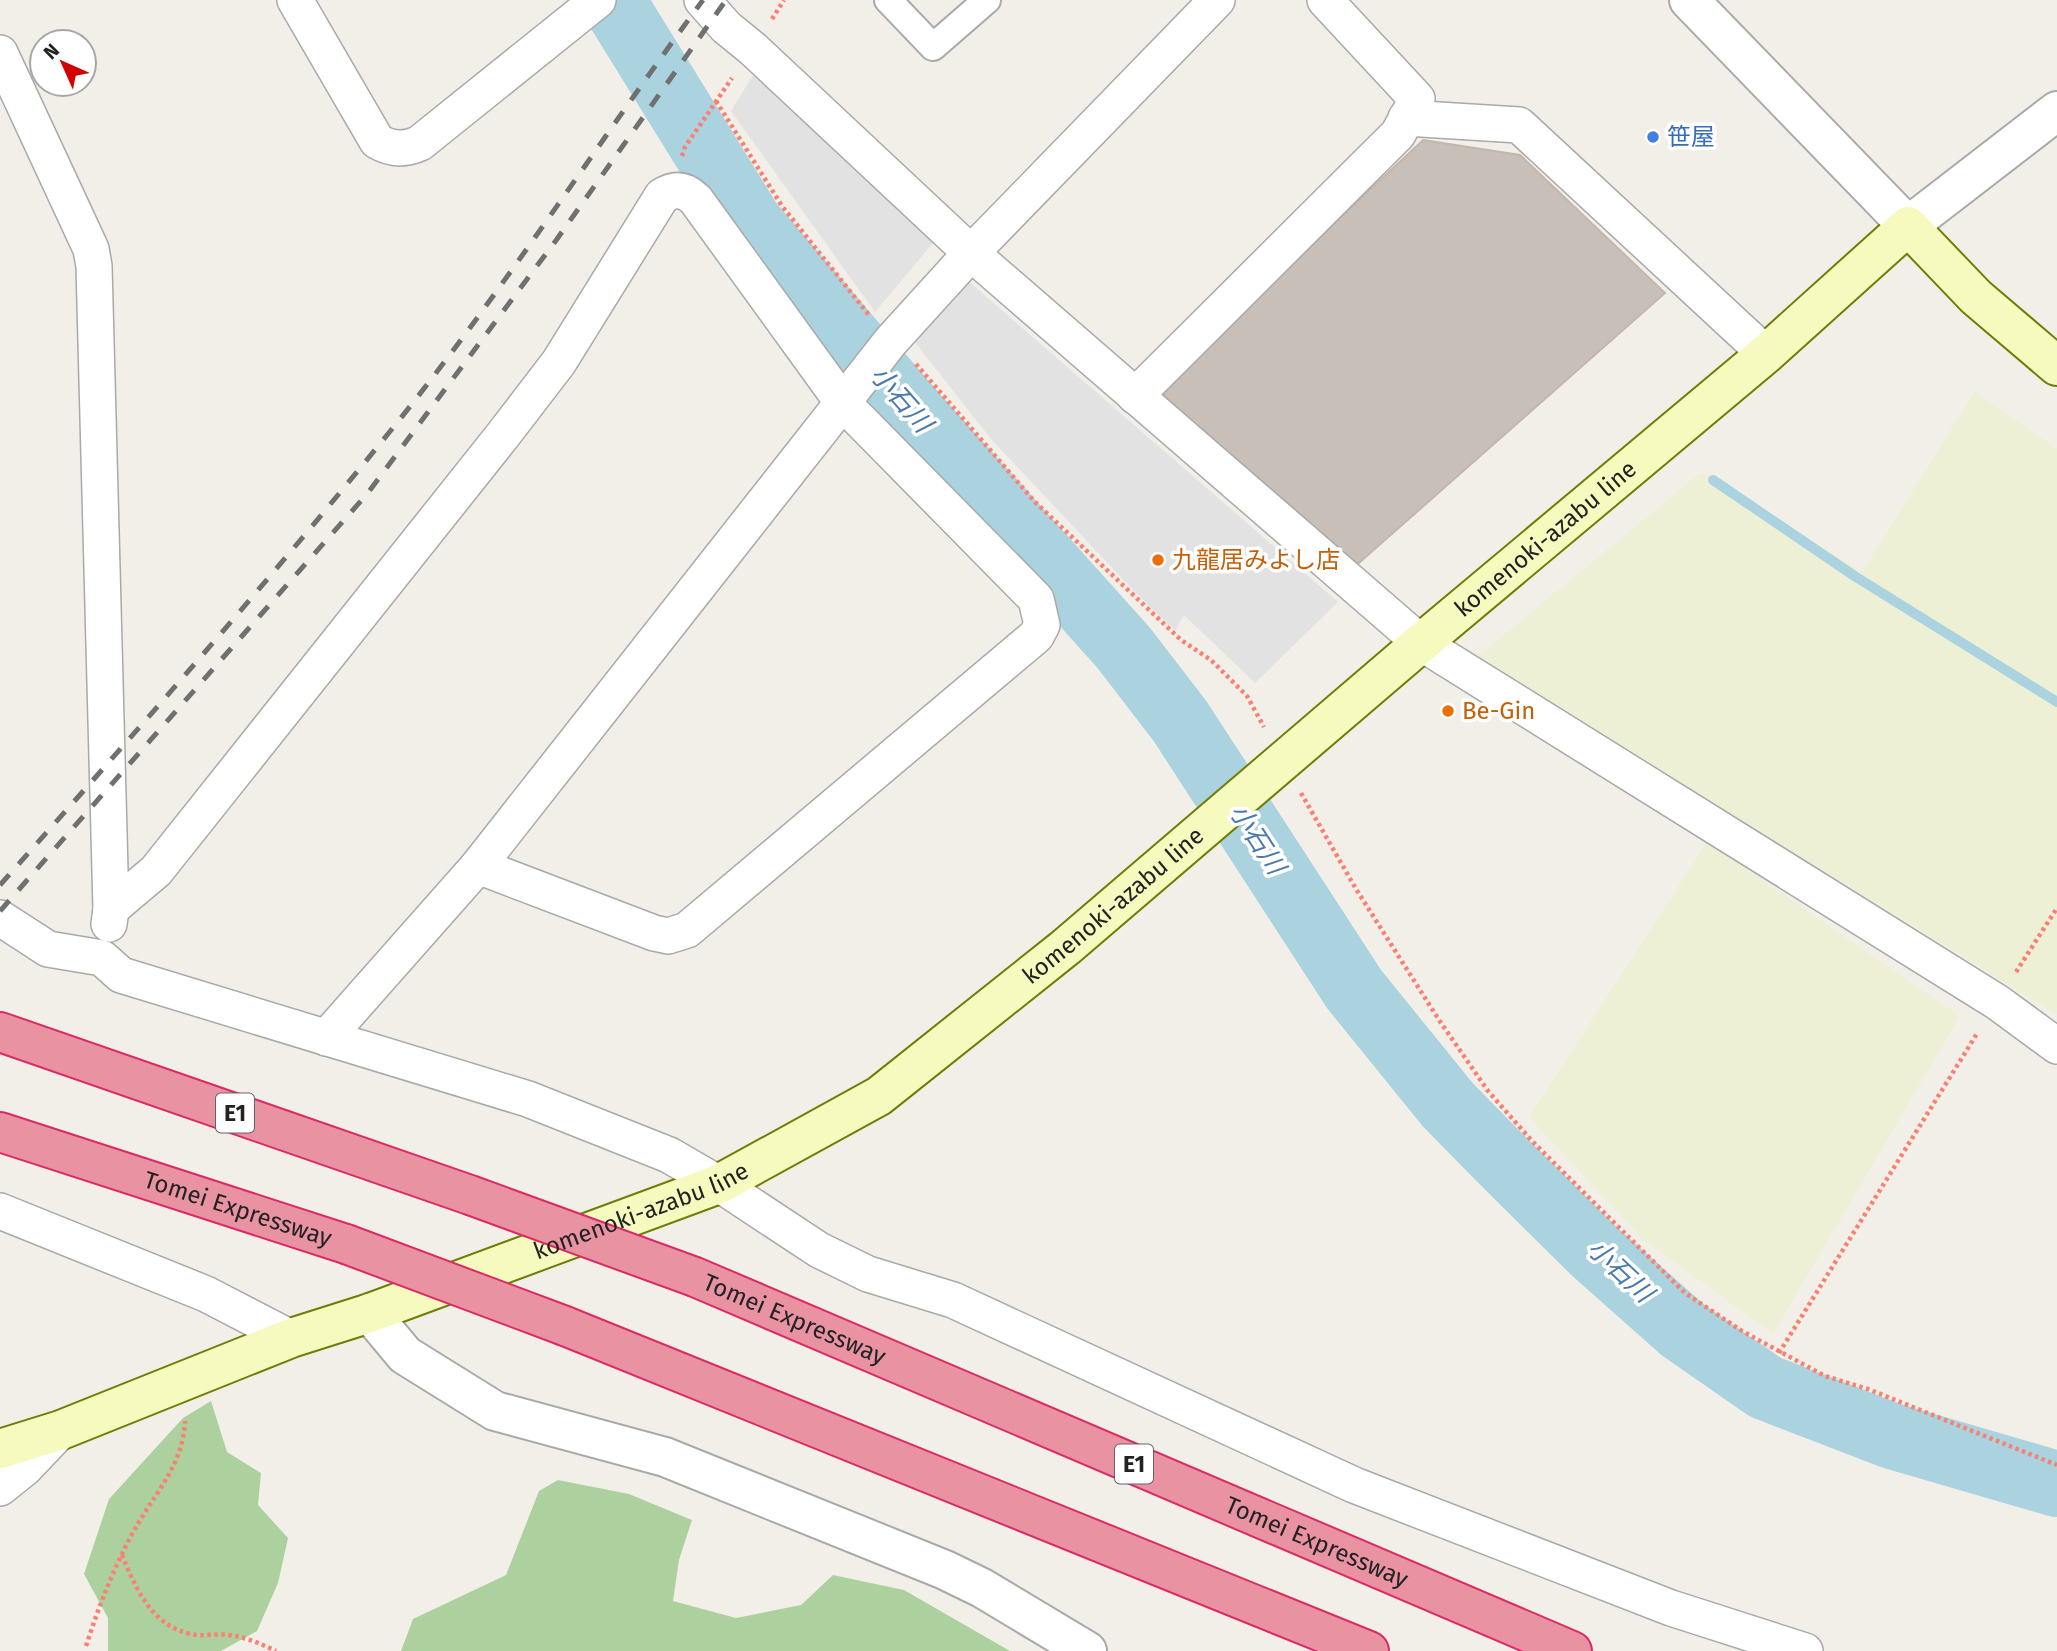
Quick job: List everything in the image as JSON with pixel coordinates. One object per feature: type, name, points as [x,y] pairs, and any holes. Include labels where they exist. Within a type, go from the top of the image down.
[{"type":"highway","name":"Tomei Expressway","points":[[0,1032],[470,1195],[695,1277],[1572,1651]]},
{"type":"highway","name":"Tomei Expressway","points":[[0,1132],[346,1244],[565,1326],[1369,1651]]},
{"type":"main road","name":"komenoki-azabu line","points":[[0,1449],[61,1430],[291,1338],[370,1313],[719,1184],[879,1096],[1066,947],[1421,643],[1766,354],[1908,226]]},
{"type":"main road","points":[[1908,226],[1976,297],[2057,366]]},
{"type":"street","points":[[295,0],[377,141],[386,146],[407,149],[420,143],[588,3]]},
{"type":"street","points":[[702,0],[726,27],[753,48],[971,253],[1421,643],[1997,1002],[2057,1046]]},
{"type":"street","points":[[888,0],[933,47],[986,0]]},
{"type":"street","points":[[326,1038],[478,866],[891,341],[971,253],[1217,0]]},
{"type":"street","points":[[1135,396],[1398,134],[1417,99],[1325,0]]},
{"type":"street","points":[[1689,0],[1908,226],[2057,111]]},
{"type":"street","points":[[0,53],[91,249],[94,266],[111,909],[103,958]]},
{"type":"street","points":[[1406,118],[1519,125],[1766,354]]},
{"type":"street","points":[[111,909],[156,871],[511,425],[559,362],[662,196],[672,190],[690,193],[843,403],[1036,599],[1042,625],[1036,636],[687,930],[668,936],[654,933],[478,866]]},
{"type":"street","points":[[0,918],[48,949],[103,958],[121,975],[528,1099],[669,1155],[719,1184],[818,1250],[856,1268],[953,1300],[1354,1485],[1671,1608],[1805,1651]]},
{"type":"street","points":[[0,1211],[206,1294],[291,1338]]},
{"type":"street","points":[[370,1313],[405,1355],[495,1411],[665,1458],[945,1570],[982,1588],[1087,1651]]},
{"type":"street","points":[[0,1488],[25,1468],[61,1430]]},
{"type":"path","points":[[716,101],[782,206],[835,276],[891,341],[905,351],[1035,502],[1181,640],[1211,660],[1247,696],[1356,889],[1488,1091],[1542,1151],[1685,1293],[1779,1353],[1825,1376],[1868,1389],[2057,1465]]},
{"type":"path","points":[[685,147],[708,113]]},
{"type":"path","points":[[1779,1353],[2057,908]]},
{"type":"path","points":[[86,1646],[103,1594],[122,1555],[180,1457],[186,1397],[182,1381]]},
{"type":"path","points":[[122,1555],[135,1587],[147,1605],[170,1628],[193,1635],[229,1635],[276,1651]]},
{"type":"green space","points":[[1975,391],[2057,449],[2057,1015],[1716,804],[1489,672],[1478,656],[1701,472],[1862,572]]},
{"type":"green space","points":[[1707,842],[1960,1016],[1773,1334],[1642,1239],[1529,1117]]},
{"type":"green space","points":[[211,1401],[227,1452],[261,1473],[258,1505],[288,1538],[278,1583],[257,1631],[221,1651],[108,1651],[108,1618],[84,1574],[109,1499],[183,1418]]},
{"type":"green space","points":[[558,1480],[629,1494],[692,1520],[679,1560],[673,1601],[736,1618],[801,1605],[833,1575],[904,1590],[1010,1651],[401,1651],[413,1619],[506,1575],[539,1491]]},
{"type":"shaded area","points":[[755,72],[933,243],[875,312],[731,111]]},
{"type":"shaded area","points":[[966,279],[1338,602],[1255,683],[1184,615],[1175,631],[1136,593],[991,439],[914,341]]},
{"type":"building","points":[[1423,140],[1520,155],[1665,293],[1351,570],[1149,396]]},
{"type":"waterway","name":"小石川","points":[[612,0],[750,223],[911,411],[1123,647],[1180,721],[1354,989],[1448,1105],[1594,1251],[1683,1330],[1765,1387],[1892,1436],[2057,1484]]},
{"type":"waterway","points":[[1713,480],[1856,577],[2057,702]]},
{"type":"railway","points":[[0,885],[253,596],[400,419],[479,316],[703,0]]},
{"type":"railway","points":[[0,911],[367,494],[557,239],[726,0]]},
{"type":"place","name":"笹屋","points":[[1653,137]]},
{"type":"place","name":"九龍居みよし店","points":[[1158,560]]},
{"type":"place","name":"Be-Gin","points":[[1448,711]]}]
